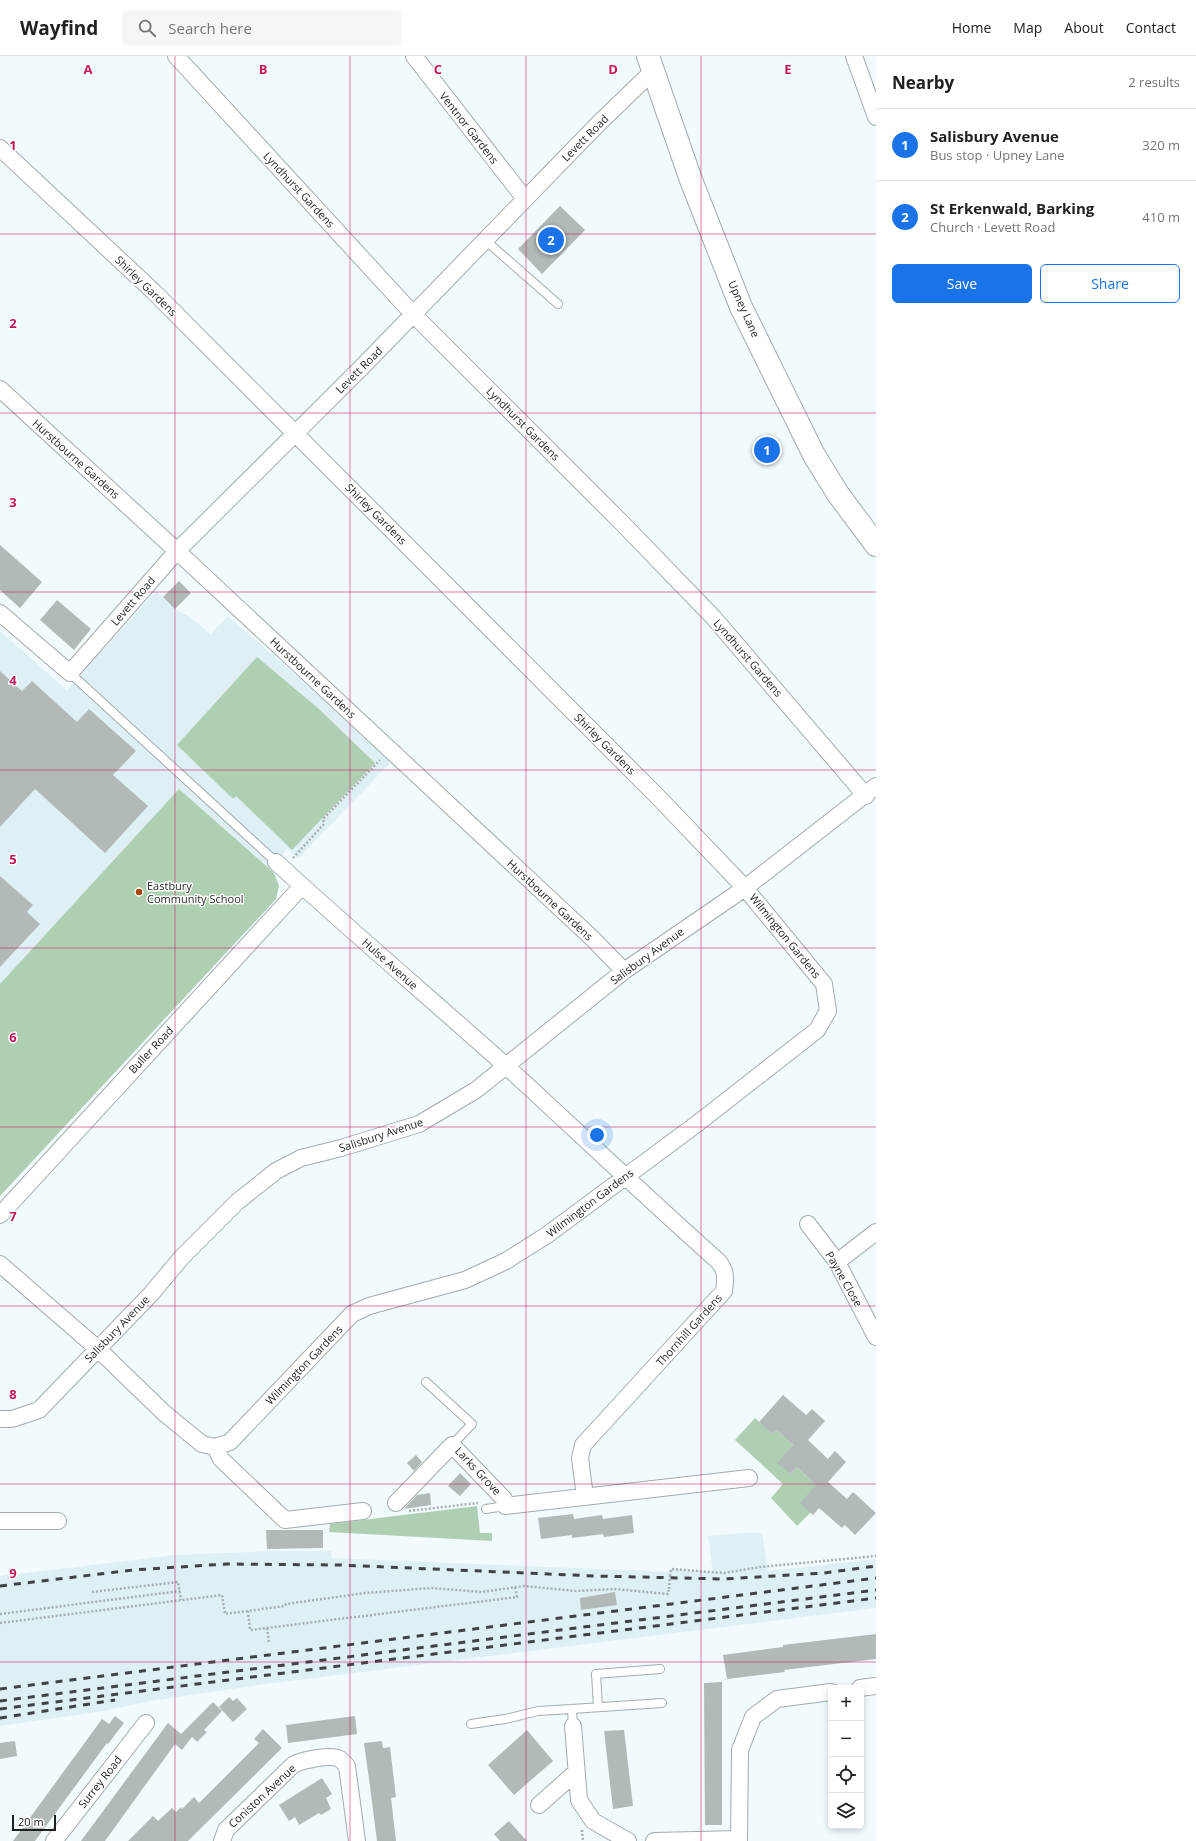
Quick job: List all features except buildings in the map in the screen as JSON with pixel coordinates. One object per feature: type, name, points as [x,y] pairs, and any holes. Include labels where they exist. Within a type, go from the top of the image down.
[{"type":"street","name":"Lyndhurst Gardens","points":[[176,56],[413,314],[623,524],[712,617],[871,791]]},
{"type":"street","name":"Ventnor Gardens","points":[[414,56],[525,199]]},
{"type":"street","points":[[854,56],[876,117]]},
{"type":"street","name":"Levett Road","points":[[70,673],[177,551],[295,434],[486,240],[650,64]]},
{"type":"street","name":"Upney Lane","points":[[650,64],[690,180],[741,308],[814,455],[838,494],[876,545]]},
{"type":"street","name":"Shirley Gardens","points":[[0,148],[154,292],[660,799],[745,888]]},
{"type":"street","name":"Hurstbourne Gardens","points":[[0,389],[177,551],[592,939],[624,971]]},
{"type":"street","points":[[0,613],[70,673]]},
{"type":"street","name":"Salisbury Avenue","points":[[0,1419],[12,1419],[39,1410],[150,1294],[182,1257],[238,1202],[276,1172],[301,1158],[354,1144],[419,1124],[476,1090],[624,971],[745,888],[871,791]]},
{"type":"street","name":"Hulse Avenue","points":[[280,865],[505,1066]]},
{"type":"street","name":"Buller Road","points":[[0,1215],[302,886]]},
{"type":"street","name":"Wilmington Gardens","points":[[215,1447],[230,1442],[352,1314],[369,1306],[465,1280],[506,1262],[547,1235],[817,1030],[828,1011],[824,984],[745,888]]},
{"type":"street","name":"Thornhill Gardens","points":[[505,1066],[626,1176],[660,1210],[725,1269],[726,1281],[724,1291],[584,1445],[580,1458],[585,1497]]},
{"type":"street","name":"Payne Close","points":[[808,1224],[837,1262],[876,1337]]},
{"type":"street","points":[[837,1262],[876,1232]]},
{"type":"street","points":[[0,1264],[98,1349],[163,1412],[202,1444],[215,1447],[221,1459],[285,1520],[363,1511]]},
{"type":"street","name":"Larks Grove","points":[[396,1503],[452,1445],[504,1499],[505,1506]]},
{"type":"street","points":[[505,1506],[749,1478]]},
{"type":"street","points":[[0,1521],[58,1521]]},
{"type":"street","points":[[864,1688],[876,1686]]},
{"type":"street","points":[[654,1841],[739,1840],[740,1750],[754,1717],[777,1699],[828,1692]]},
{"type":"street","name":"Surrey Road","points":[[54,1841],[146,1723]]},
{"type":"street","points":[[573,1726],[579,1800],[593,1821],[628,1841]]},
{"type":"street","name":"Coniston Avenue","points":[[222,1841],[226,1830],[293,1765],[299,1762],[330,1757],[339,1759],[347,1766],[357,1841]]},
{"type":"street","points":[[539,1805],[576,1772]]},
{"type":"lane","points":[[486,240],[558,304]]},
{"type":"lane","points":[[70,673],[280,865]]},
{"type":"lane","points":[[426,1382],[472,1424],[452,1445]]},
{"type":"lane","points":[[486,1509],[505,1506]]},
{"type":"lane","points":[[598,1707],[596,1674],[660,1669]]},
{"type":"lane","points":[[471,1724],[505,1720],[538,1711],[662,1703]]},
{"type":"lane","points":[[572,1709],[573,1726]]},
{"type":"path","points":[[280,865],[324,824],[323,819],[390,750]]},
{"type":"path","points":[[0,1623],[222,1595],[225,1614],[365,1593],[431,1588],[482,1592],[524,1586],[576,1591],[614,1589],[668,1594],[671,1569],[724,1573],[760,1567],[876,1556]]},
{"type":"path","points":[[92,1592],[178,1582],[181,1600]]},
{"type":"path","points":[[248,1611],[250,1630],[516,1597],[515,1587]]},
{"type":"path","points":[[0,1614],[180,1591]]},
{"type":"path","points":[[267,1628],[269,1643]]},
{"type":"shaded area","name":"Eastbury Community School","points":[[156,591],[175,609],[188,616],[211,634],[228,616],[393,760],[298,859],[287,849],[270,869],[274,873],[279,886],[276,899],[0,1196],[0,631],[67,690]]},
{"type":"shaded area","points":[[762,1533],[768,1571],[876,1559],[876,1608],[258,1685],[151,1701],[98,1712],[0,1726],[0,1576],[176,1555],[273,1551],[331,1551],[332,1558],[669,1572],[670,1568],[713,1572],[708,1536]]},
{"type":"green space","points":[[257,657],[319,709],[375,763],[292,850],[236,796],[233,799],[177,745]]},
{"type":"green space","points":[[179,789],[274,873],[279,886],[276,899],[0,1196],[0,984]]},
{"type":"green space","points":[[755,1418],[772,1434],[777,1430],[793,1445],[778,1463],[790,1474],[797,1467],[816,1485],[811,1512],[797,1526],[771,1498],[783,1484],[735,1440]]},
{"type":"green space","points":[[477,1506],[480,1533],[492,1533],[492,1541],[329,1532],[330,1524]]},
{"type":"railway","points":[[0,1586],[133,1570],[226,1564],[340,1565],[595,1576],[724,1579],[824,1573],[876,1566]]},
{"type":"railway","points":[[0,1689],[876,1578]]},
{"type":"railway","points":[[0,1701],[876,1590]]},
{"type":"railway","points":[[0,1709],[876,1598]]},
{"type":"railway","points":[[0,1718],[115,1700]]},
{"type":"place","name":"St Erkenwald, Barking","points":[[551,240]]},
{"type":"place","name":"Salisbury Avenue","points":[[767,450]]},
{"type":"place","name":"Eastbury Community School","points":[[139,892]]}]
